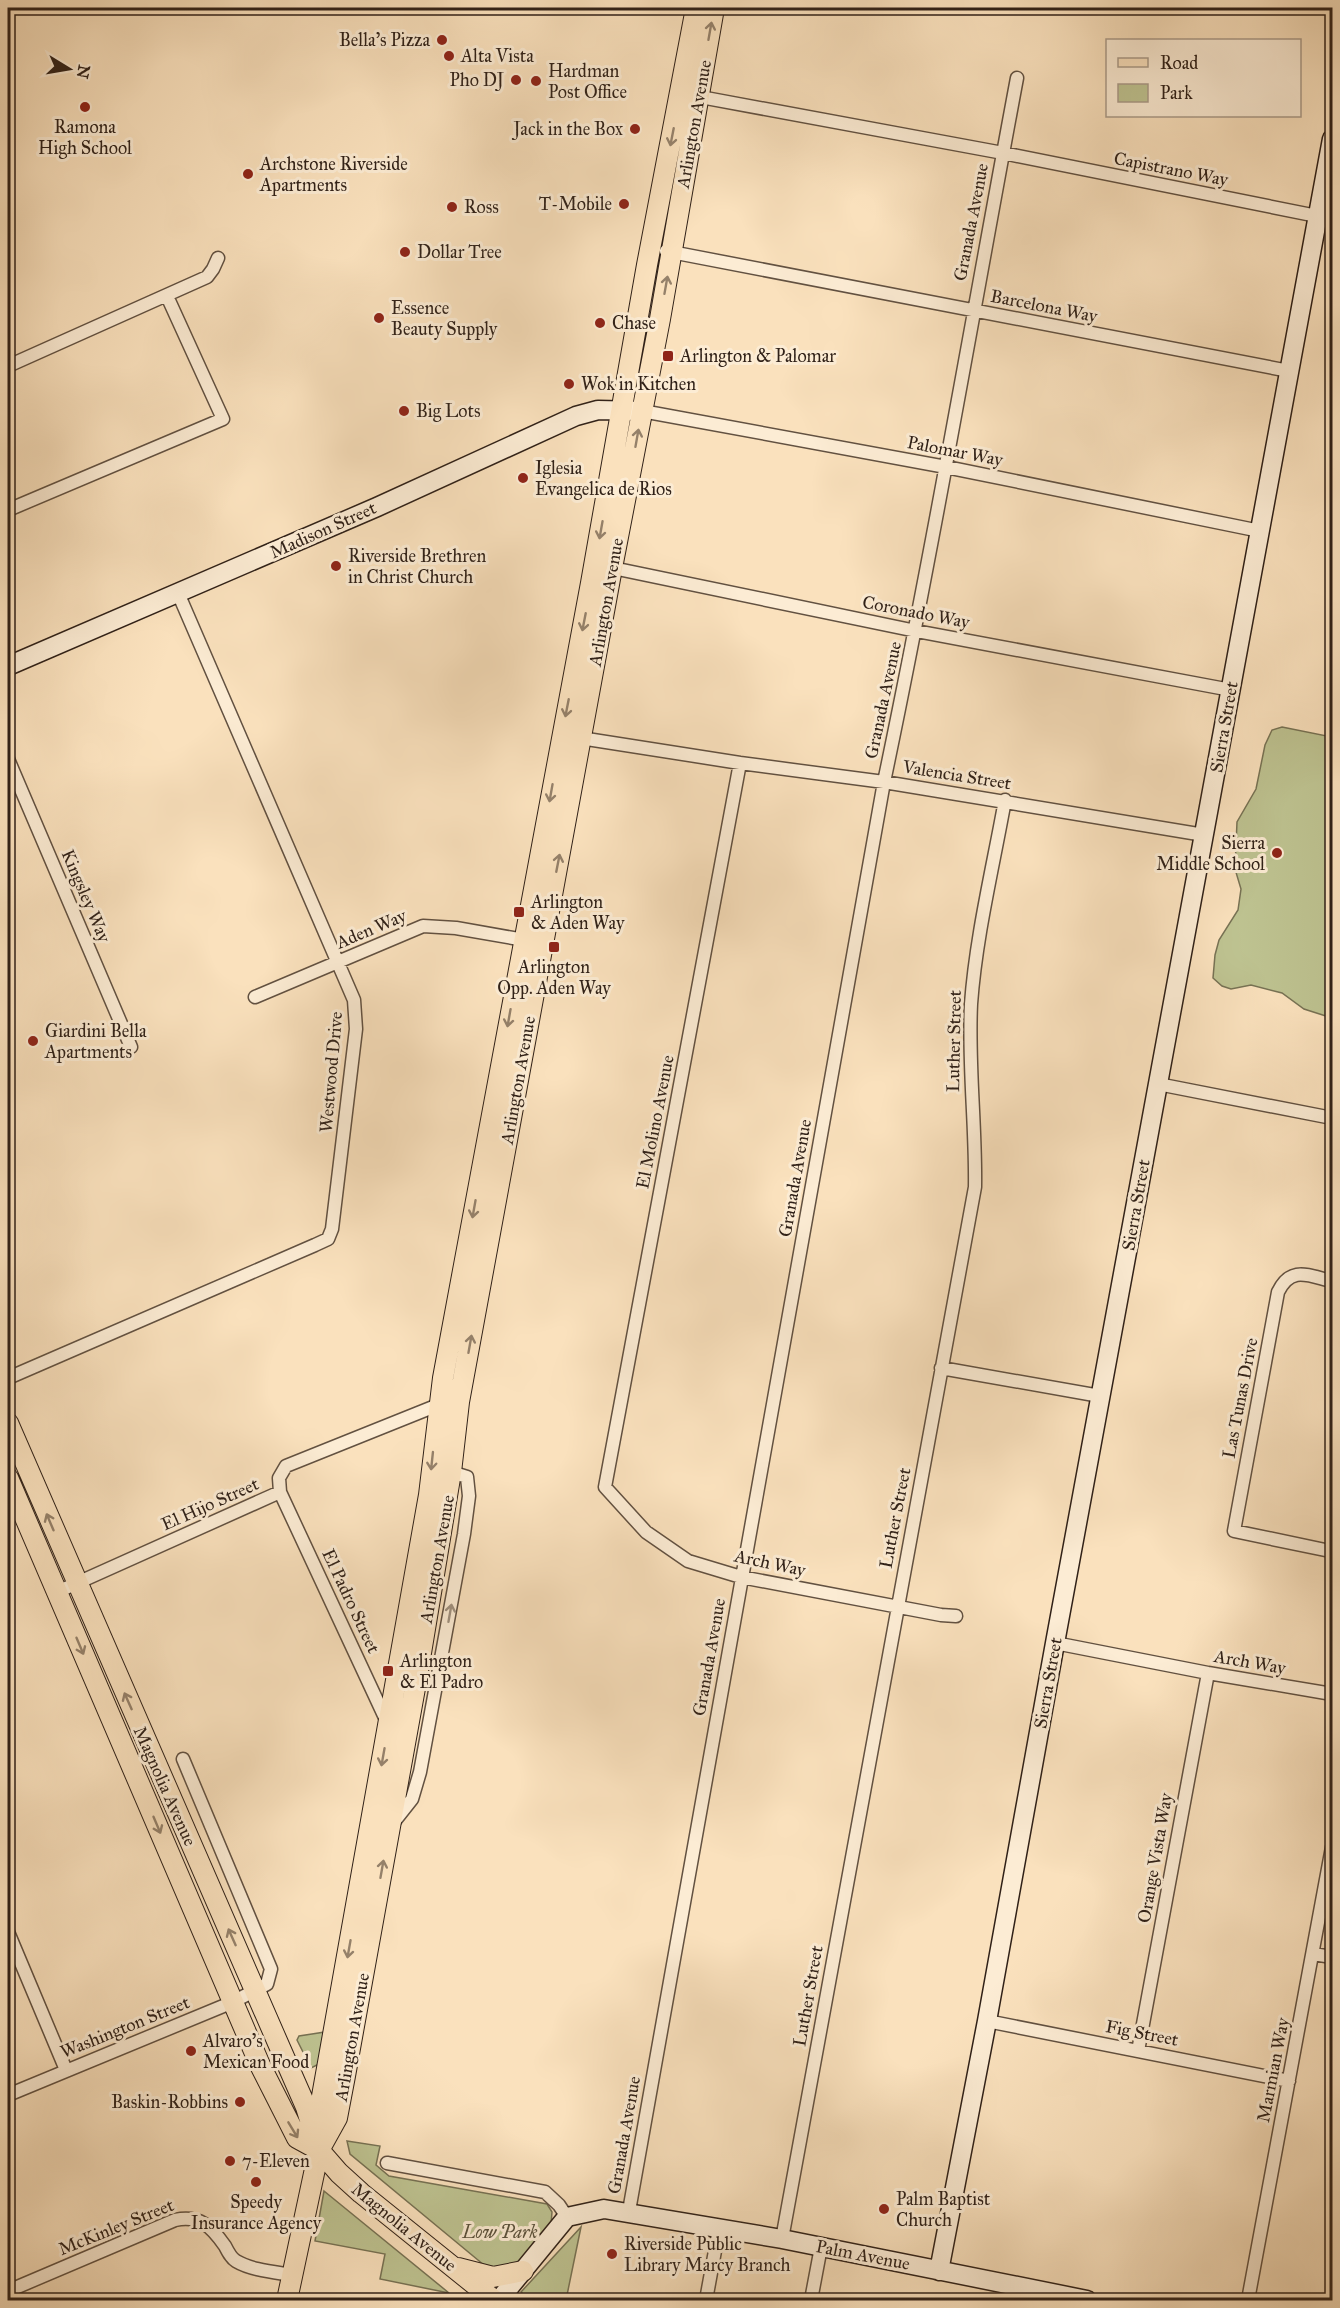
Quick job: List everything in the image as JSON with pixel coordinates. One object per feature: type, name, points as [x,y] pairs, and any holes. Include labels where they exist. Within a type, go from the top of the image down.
[{"type":"main road","name":"Arlington Avenue","points":[[287,2301],[319,2150],[321,2102],[326,2071],[429,1495],[439,1403],[523,939],[562,735],[642,411],[671,252],[689,94],[696,8]]},
{"type":"main road","name":"Arlington Avenue","points":[[319,2150],[337,2118],[417,1677],[451,1472],[459,1402],[582,739],[621,410],[650,248],[689,94],[714,8]]},
{"type":"main road","name":"Magnolia Avenue","points":[[8,1423],[306,2107],[319,2150]]},
{"type":"main road","name":"Magnolia Avenue","points":[[8,1478],[260,2065],[297,2138],[319,2150],[361,2193],[494,2301]]},
{"type":"main road","points":[[291,2073],[304,2078],[312,2078],[326,2071]]},
{"type":"main road","points":[[452,2267],[493,2277],[523,2271]]},
{"type":"street","points":[[1003,153],[1017,78]]},
{"type":"street","name":"Capistrano Way","points":[[689,94],[1003,153],[1325,218]]},
{"type":"street","name":"Sierra Street","points":[[939,2271],[1290,371],[1325,218],[1332,139]]},
{"type":"street","name":"Granada Avenue","points":[[629,2211],[884,782],[916,631],[1003,153]]},
{"type":"street","name":"Barcelona Way","points":[[650,248],[1290,371]]},
{"type":"street","points":[[8,366],[207,277],[218,258]]},
{"type":"street","points":[[8,510],[223,419],[167,296]]},
{"type":"street","name":"Madison Street","points":[[8,666],[377,507],[576,416],[598,410],[642,411]]},
{"type":"street","name":"Palomar Way","points":[[642,411],[946,467],[1260,531]]},
{"type":"street","name":"Coronado Way","points":[[603,566],[916,631],[1231,690]]},
{"type":"street","name":"Westwood Drive","points":[[8,1378],[328,1239],[332,1228],[356,1029],[354,1000],[340,963],[178,593]]},
{"type":"street","name":"Valencia Street","points":[[562,735],[740,763],[1005,800],[1204,836]]},
{"type":"street","name":"Kingsley Way","points":[[8,759],[131,1047]]},
{"type":"street","name":"El Molino Avenue","points":[[605,1487],[740,763]]},
{"type":"street","name":"Luther Street","points":[[782,2239],[896,1607],[975,1187],[970,1053],[972,1002],[976,961],[1005,800]]},
{"type":"street","name":"Aden Way","points":[[255,997],[423,927],[456,928],[543,943]]},
{"type":"street","points":[[1158,1084],[1332,1118]]},
{"type":"street","name":"Las Tunas Drive","points":[[1332,1281],[1298,1275],[1289,1276],[1283,1281],[1278,1292],[1234,1531],[1330,1551],[1332,1549]]},
{"type":"street","points":[[941,1368],[1101,1396]]},
{"type":"street","name":"El Hijo Street","points":[[57,1592],[280,1492],[279,1478],[286,1466],[439,1403],[459,1402]]},
{"type":"street","points":[[390,1826],[412,1799],[420,1772],[470,1497],[467,1477],[451,1472]]},
{"type":"street","name":"Arch Way","points":[[605,1487],[646,1532],[688,1561],[741,1577],[896,1607],[956,1616]]},
{"type":"street","name":"El Padro Street","points":[[280,1492],[388,1725]]},
{"type":"street","name":"Arch Way","points":[[1055,1643],[1208,1673],[1332,1694]]},
{"type":"street","name":"Orange Vista Way","points":[[1138,2051],[1208,1673]]},
{"type":"street","points":[[417,1677],[438,1680]]},
{"type":"street","points":[[183,1759],[271,1968],[267,1984],[255,1991]]},
{"type":"street","name":"Marmian Way","points":[[1248,2301],[1332,1847]]},
{"type":"street","points":[[8,1932],[66,2070]]},
{"type":"street","points":[[1313,1954],[1332,1957]]},
{"type":"street","name":"Washington Street","points":[[8,2095],[255,1991]]},
{"type":"street","name":"Fig Street","points":[[987,2021],[1289,2081]]},
{"type":"street","points":[[387,2163],[545,2192],[559,2205],[567,2217],[499,2301]]},
{"type":"street","name":"Palm Avenue","points":[[567,2217],[604,2209],[629,2211],[782,2239],[1087,2301]]},
{"type":"street","name":"McKinley Street","points":[[8,2291],[175,2220],[185,2218],[200,2220],[210,2227],[233,2259],[243,2265],[292,2276]]},
{"type":"street","points":[[706,2301],[719,2229]]},
{"type":"street","points":[[811,2301],[821,2247]]},
{"type":"green space","name":"Sierra Middle School","points":[[1282,727],[1332,737],[1332,1018],[1304,1009],[1282,993],[1251,985],[1231,989],[1222,986],[1213,978],[1219,940],[1238,910],[1241,889],[1235,869],[1237,822],[1256,789],[1265,745],[1272,730]]},
{"type":"green space","points":[[325,2032],[319,2064],[311,2068],[297,2040],[299,2036]]},
{"type":"green space","name":"Low Park","points":[[347,2141],[380,2146],[376,2165],[389,2176],[547,2204],[552,2212],[551,2224],[520,2262],[490,2270],[350,2154]]},
{"type":"green space","name":"Low Park","points":[[324,2191],[449,2293],[380,2279],[385,2254],[315,2241]]},
{"type":"green space","name":"Low Park","points":[[581,2227],[566,2300],[530,2300],[521,2292]]},
{"type":"place","name":"Bella's Pizza","points":[[442,40]]},
{"type":"place","name":"Alta Vista","points":[[449,56]]},
{"type":"place","name":"Pho DJ","points":[[516,80]]},
{"type":"place","name":"Hardman Post Office","points":[[536,81]]},
{"type":"place","name":"Ramona High School","points":[[85,107]]},
{"type":"place","name":"Jack in the Box","points":[[635,129]]},
{"type":"place","name":"Archstone Riverside Apartments","points":[[248,174]]},
{"type":"place","name":"T-Mobile","points":[[624,204]]},
{"type":"place","name":"Ross","points":[[452,207]]},
{"type":"place","name":"Dollar Tree","points":[[405,252]]},
{"type":"place","name":"Essence Beauty Supply","points":[[379,318]]},
{"type":"place","name":"Chase","points":[[600,323]]},
{"type":"place","name":"Arlington & Palomar","points":[[668,356]]},
{"type":"place","name":"Wok in Kitchen","points":[[569,384]]},
{"type":"place","name":"Big Lots","points":[[404,411]]},
{"type":"place","name":"Iglesia Evangelica de Rios","points":[[523,478]]},
{"type":"place","name":"Riverside Brethren in Christ Church","points":[[336,566]]},
{"type":"place","name":"Sierra Middle School","points":[[1277,853]]},
{"type":"place","name":"Arlington & Aden Way","points":[[519,912]]},
{"type":"place","name":"Arlington Opp. Aden Way","points":[[554,947]]},
{"type":"place","name":"Giardini Bella Apartments","points":[[33,1041]]},
{"type":"place","name":"Arlington & El Padro","points":[[388,1671]]},
{"type":"place","name":"Alvaro's Mexican Food","points":[[191,2051]]},
{"type":"place","name":"Baskin-Robbins","points":[[240,2102]]},
{"type":"place","name":"7-Eleven","points":[[230,2161]]},
{"type":"place","name":"Speedy Insurance Agency","points":[[256,2182]]},
{"type":"place","name":"Palm Baptist Church","points":[[884,2209]]},
{"type":"place","name":"Riverside Public Library Marcy Branch","points":[[612,2254]]}]
